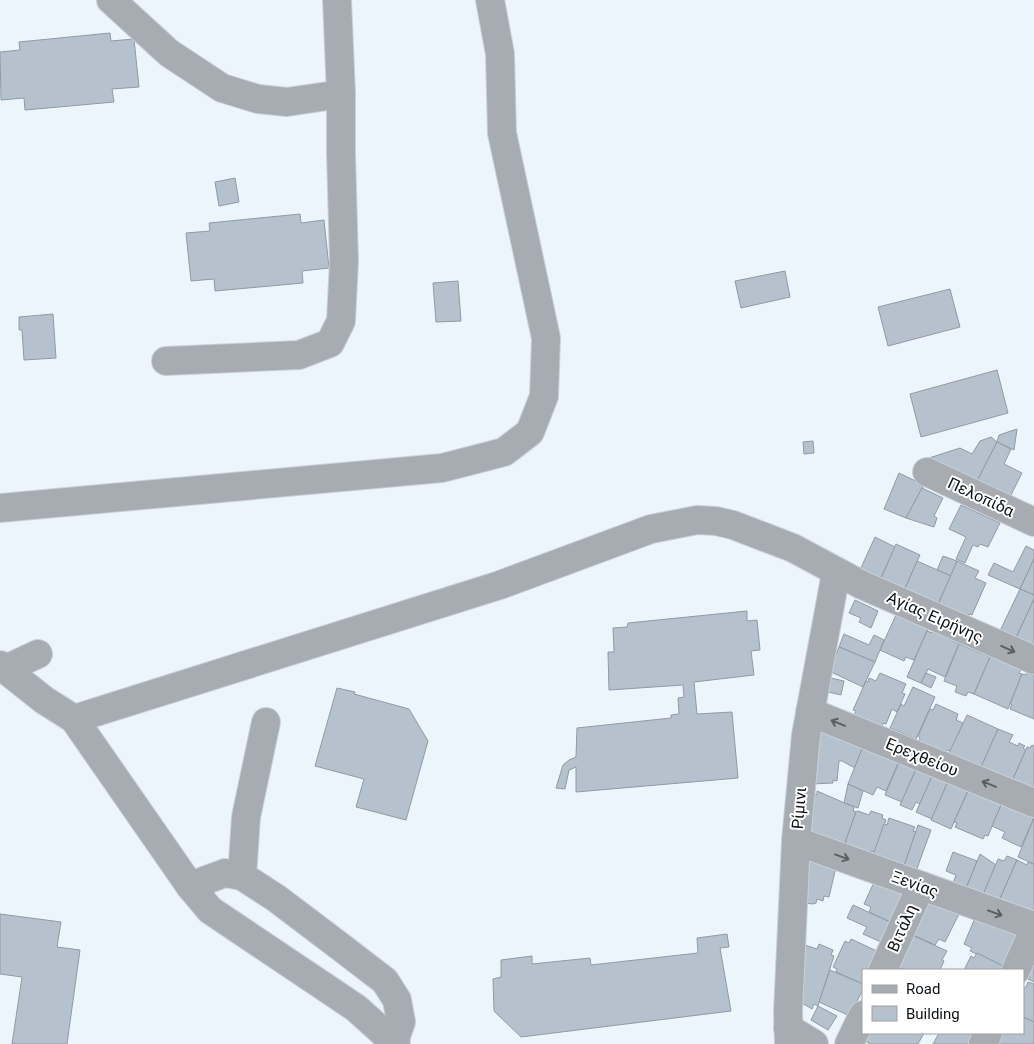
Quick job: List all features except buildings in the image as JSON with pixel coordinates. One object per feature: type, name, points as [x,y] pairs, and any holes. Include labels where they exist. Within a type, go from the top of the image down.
[{"type":"street","points":[[111,0],[169,53],[222,88],[258,99],[287,102],[341,94]]},
{"type":"street","points":[[166,361],[299,355],[330,343],[341,320],[344,261],[340,153],[341,94],[338,0]]},
{"type":"street","points":[[0,508],[442,468],[504,452],[530,432],[544,396],[546,338],[502,134],[500,54],[490,0]]},
{"type":"street","name":"Πελοπίδα","points":[[927,472],[1034,522]]},
{"type":"street","name":"Αγίας Ειρήνης","points":[[74,719],[500,585],[658,527],[697,520],[716,521],[733,525],[793,548],[836,573],[1034,660]]},
{"type":"street","name":"Ρίμινι","points":[[786,1039],[796,841],[806,735],[836,573]]},
{"type":"street","points":[[3,667],[38,654]]},
{"type":"street","points":[[3,667],[44,700],[74,719],[190,886],[210,910],[356,1008],[395,1043],[401,1022],[397,1000],[385,981],[276,898],[242,876],[225,873],[190,886]]},
{"type":"street","name":"Ερεχθείου","points":[[810,712],[1034,803]]},
{"type":"street","points":[[242,876],[246,817],[266,722]]},
{"type":"street","name":"Ξενίας","points":[[796,841],[1034,928]]},
{"type":"street","name":"Βιτάλη","points":[[883,969],[921,886]]},
{"type":"street","points":[[1016,969],[1034,928]]},
{"type":"street","points":[[849,1044],[862,1016]]},
{"type":"street","points":[[786,1039],[814,1044]]}]
